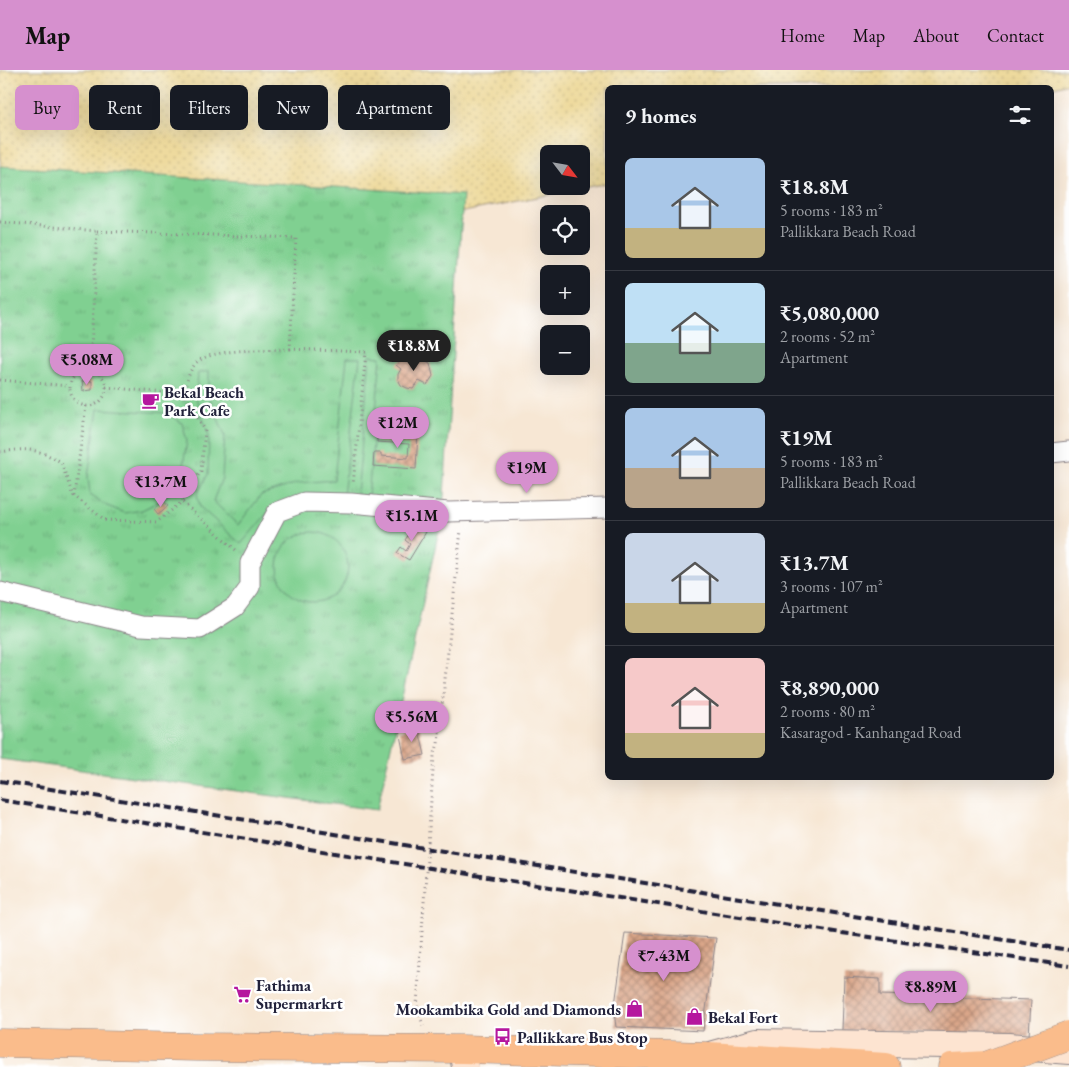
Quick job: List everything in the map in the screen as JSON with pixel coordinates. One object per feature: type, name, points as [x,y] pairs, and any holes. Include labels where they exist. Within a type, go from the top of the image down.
[{"type":"main road","points":[[952,1067],[988,1065],[1069,1035]]},
{"type":"main road","points":[[0,1042],[196,1047],[428,1049],[463,1058],[708,1056],[886,1067]]},
{"type":"street","points":[[1054,453],[1069,451]]},
{"type":"street","points":[[0,592],[141,626],[200,629],[235,607],[250,587],[250,563],[277,512],[304,502],[351,503],[455,512],[605,508]]},
{"type":"street","points":[[708,1056],[757,1042],[1008,1046],[1069,1051]]},
{"type":"path","points":[[0,222],[97,231],[296,238],[290,349]]},
{"type":"path","points":[[90,369],[97,231]]},
{"type":"path","points":[[0,452],[22,449],[43,452],[61,462],[74,496],[104,520],[157,522],[182,502],[201,471],[205,430],[184,395],[186,379],[196,362],[218,352],[290,349],[366,352],[351,503]]},
{"type":"path","points":[[90,369],[102,375],[106,387],[105,395],[94,405],[86,406],[74,400],[70,394],[69,386],[71,379],[76,373],[90,369]]},
{"type":"path","points":[[0,380],[69,386]]},
{"type":"path","points":[[106,387],[184,395]]},
{"type":"path","points":[[74,496],[86,406]]},
{"type":"path","points":[[182,502],[250,563]]},
{"type":"path","points":[[428,1049],[417,1005],[434,756],[438,744],[455,512]]},
{"type":"sand","points":[[0,70],[1069,70],[1069,83],[1054,87],[1054,85],[605,85],[605,183],[590,186],[590,145],[540,145],[540,195],[548,195],[414,222],[0,206]]},
{"type":"green space","points":[[0,166],[463,195],[443,512],[377,810],[0,759]]},
{"type":"green space","points":[[370,356],[381,357],[368,497],[357,495]]},
{"type":"green space","points":[[347,358],[360,358],[343,496],[272,508],[241,544],[200,507],[197,495],[208,474],[209,436],[196,398],[198,373],[209,371],[209,398],[225,435],[222,478],[213,501],[238,525],[261,495],[298,483],[334,480]]},
{"type":"green space","points":[[98,409],[167,413],[182,423],[187,441],[183,466],[174,490],[158,502],[142,510],[125,513],[107,506],[90,495],[88,477]]},
{"type":"green space","points":[[320,532],[333,538],[342,547],[346,553],[348,567],[346,581],[338,592],[327,600],[306,602],[299,600],[288,592],[280,581],[278,560],[280,553],[288,542],[299,534]]},
{"type":"building","points":[[417,355],[430,363],[433,376],[427,385],[419,381],[413,389],[407,388],[401,385],[398,379],[401,369],[396,365],[404,358]]},
{"type":"building","points":[[82,381],[92,381],[92,390],[83,391]]},
{"type":"building","points":[[378,429],[418,432],[416,469],[373,466],[374,453],[381,453],[381,456],[408,458],[409,444],[377,442]]},
{"type":"building","points":[[164,501],[168,506],[158,514],[154,509]]},
{"type":"building","points":[[415,525],[426,532],[409,560],[397,553],[401,547],[406,551],[410,544],[405,540]]},
{"type":"building","points":[[418,726],[425,755],[405,759],[399,731]]},
{"type":"building","points":[[625,933],[716,938],[703,1031],[616,1027],[614,1012]]},
{"type":"building","points":[[844,977],[880,979],[880,995],[1031,1000],[1029,1037],[842,1030]]},
{"type":"railway","points":[[0,781],[1069,950]]},
{"type":"railway","points":[[0,800],[828,931],[1069,966]]},
{"type":"place","name":"Bekal Beach Park Cafe","points":[[150,401]]},
{"type":"place","name":"Fathima Supermarkrt","points":[[242,994]]},
{"type":"place","name":"Mookambika Gold and Diamonds","points":[[635,1009]]},
{"type":"place","name":"Bekal Fort","points":[[694,1017]]},
{"type":"place","name":"Pallikkare Bus Stop","points":[[503,1037]]}]
